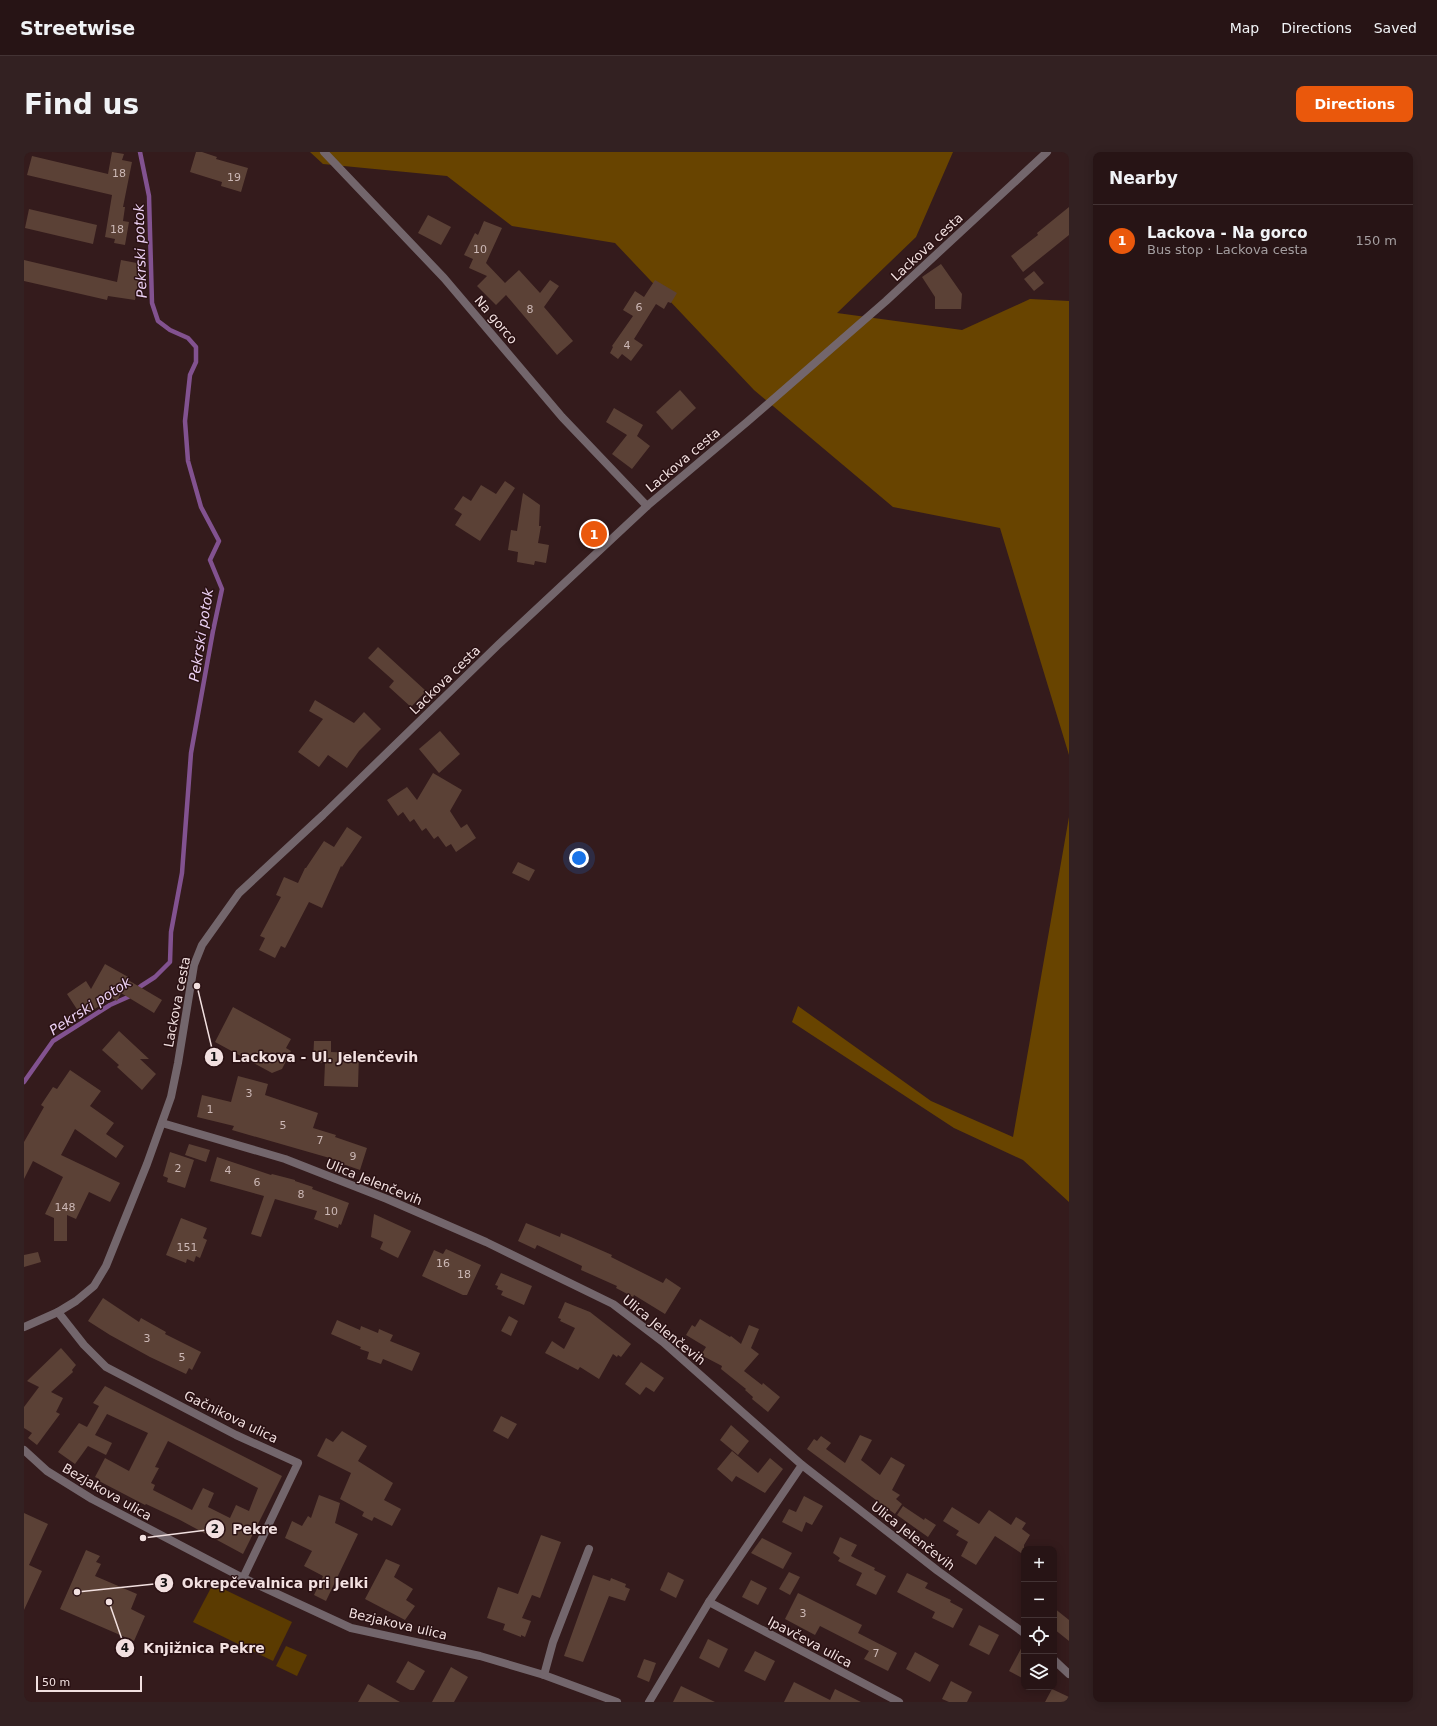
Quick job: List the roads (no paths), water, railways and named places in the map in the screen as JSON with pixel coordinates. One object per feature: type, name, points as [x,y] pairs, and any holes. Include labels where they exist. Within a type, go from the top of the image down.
[{"type":"street","name":"Na gorco","points":[[324,152],[444,278],[562,417],[647,506]]},
{"type":"street","name":"Lackova cesta","points":[[24,1327],[58,1312],[76,1301],[94,1286],[106,1266],[162,1123],[170,1097],[178,1063],[194,964],[202,945],[239,893],[323,815],[498,645],[647,506],[747,422],[886,301],[1048,152]]},
{"type":"street","name":"Ulica Jelenčevih","points":[[162,1123],[284,1159],[387,1199],[486,1242],[613,1304],[663,1342],[802,1465],[938,1571],[1021,1631]]},
{"type":"street","name":"Gačnikova ulica","points":[[58,1312],[84,1345],[106,1367],[236,1434],[298,1463],[243,1578]]},
{"type":"street","name":"Bezjakova ulica","points":[[24,1450],[46,1471],[76,1490],[243,1578],[351,1628],[480,1656],[544,1675],[616,1702]]},
{"type":"street","points":[[649,1702],[709,1602],[802,1465]]},
{"type":"street","points":[[544,1675],[553,1642],[589,1549]]},
{"type":"street","name":"Ipavčeva ulica","points":[[709,1602],[899,1702]]},
{"type":"street","points":[[1057,1663],[1069,1674]]},
{"type":"waterway","name":"Pekrski potok","points":[[24,1082],[53,1041],[110,1005],[128,997],[155,977],[170,962],[171,932],[182,873],[191,753],[222,589],[210,560],[219,541],[201,507],[188,461],[185,421],[190,375],[196,362],[196,347],[188,338],[170,330],[158,321],[152,303],[149,196],[140,152]]},
{"type":"place","name":"Lackova - Na gorco","points":[[594,534]]},
{"type":"place","name":"Lackova - Ul. Jelenčevih","points":[[197,986]]},
{"type":"place","name":"Pekre","points":[[143,1538]]},
{"type":"place","name":"Okrepčevalnica pri Jelki","points":[[77,1592]]},
{"type":"place","name":"Knjižnica Pekre","points":[[109,1602]]}]
